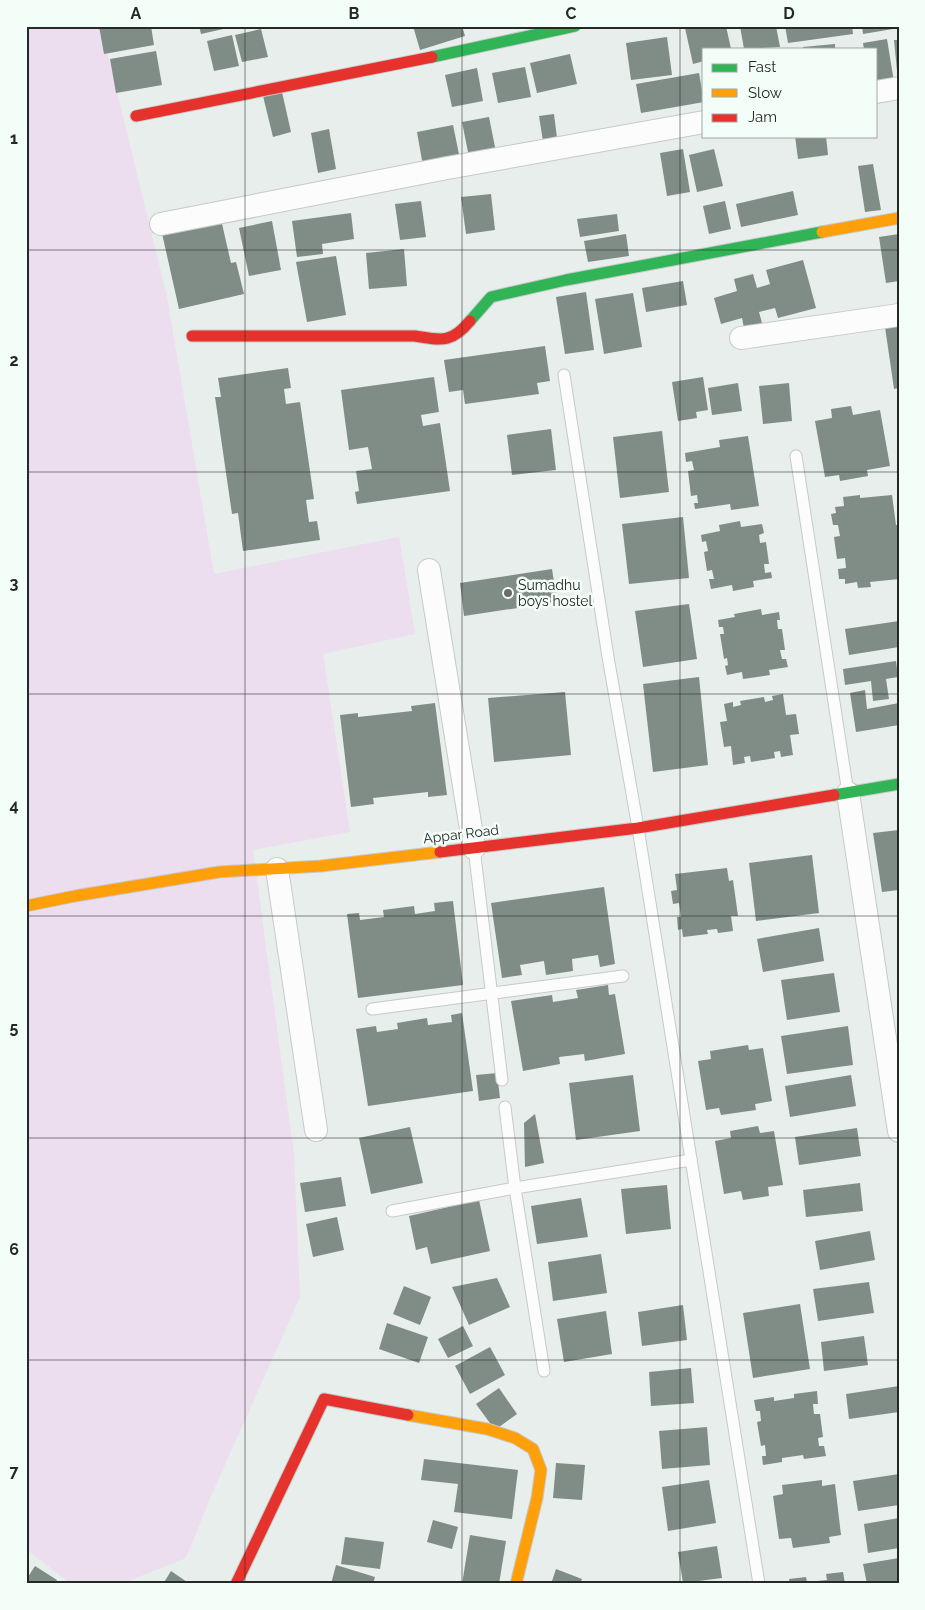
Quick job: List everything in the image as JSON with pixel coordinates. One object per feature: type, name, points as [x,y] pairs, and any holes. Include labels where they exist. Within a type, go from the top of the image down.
[{"type":"street","points":[[136,116],[412,61],[575,26]]},
{"type":"street","points":[[878,92],[899,88]]},
{"type":"street","points":[[161,224],[448,168],[702,122]]},
{"type":"street","points":[[192,336],[415,336],[443,340],[462,331],[491,297],[566,280],[899,218]]},
{"type":"street","points":[[741,338],[899,315]]},
{"type":"street","points":[[429,570],[474,848]]},
{"type":"street","name":"Appar Road","points":[[26,906],[219,872],[321,866],[638,828],[899,784]]},
{"type":"street","points":[[848,793],[899,1131]]},
{"type":"street","points":[[277,869],[316,1130]]},
{"type":"street","points":[[239,1583],[324,1399],[487,1429],[515,1438],[533,1449],[542,1470],[516,1584]]},
{"type":"lane","points":[[564,374],[608,657],[638,828],[759,1584]]},
{"type":"lane","points":[[796,456],[848,793]]},
{"type":"lane","points":[[474,848],[502,1080]]},
{"type":"lane","points":[[372,1009],[623,976]]},
{"type":"lane","points":[[505,1107],[515,1188],[544,1371]]},
{"type":"lane","points":[[392,1211],[515,1188],[691,1160]]},
{"type":"shaded area","points":[[26,26],[101,26],[167,297],[214,574],[399,537],[415,634],[323,654],[350,832],[253,850],[294,1155],[300,1297],[211,1496],[186,1558],[121,1584],[71,1584],[26,1549]]},
{"type":"building","points":[[99,26],[151,26],[154,45],[104,54]]},
{"type":"building","points":[[199,26],[232,26],[232,27],[201,34]]},
{"type":"building","points":[[413,26],[462,26],[465,36],[420,50]]},
{"type":"building","points":[[693,26],[726,26],[731,48],[702,48],[702,62],[693,64],[685,28]]},
{"type":"building","points":[[740,26],[776,26],[780,47],[744,48]]},
{"type":"building","points":[[785,26],[852,26],[853,34],[788,43]]},
{"type":"building","points":[[862,26],[899,26],[899,28],[863,34]]},
{"type":"building","points":[[261,29],[268,57],[242,62],[235,35]]},
{"type":"building","points":[[232,35],[239,66],[214,71],[207,41]]},
{"type":"building","points":[[667,37],[672,75],[631,80],[626,43]]},
{"type":"building","points":[[887,39],[894,82],[878,85],[878,48],[864,48],[863,43]]},
{"type":"building","points":[[894,40],[899,40],[899,71],[897,71]]},
{"type":"building","points":[[835,44],[835,48],[803,47]]},
{"type":"building","points":[[156,51],[162,85],[116,93],[110,59]]},
{"type":"building","points":[[570,54],[577,84],[537,93],[530,63]]},
{"type":"building","points":[[525,67],[531,97],[498,103],[492,73]]},
{"type":"building","points":[[477,68],[483,101],[452,107],[445,75]]},
{"type":"building","points":[[699,73],[702,102],[641,113],[636,84]]},
{"type":"building","points":[[282,92],[291,132],[273,137],[263,96]]},
{"type":"building","points":[[554,114],[558,146],[544,148],[539,116]]},
{"type":"building","points":[[489,117],[496,152],[469,157],[462,122]]},
{"type":"building","points":[[453,125],[460,159],[423,166],[417,132]]},
{"type":"building","points":[[329,129],[336,169],[318,173],[311,133]]},
{"type":"building","points":[[795,138],[826,138],[828,155],[798,159]]},
{"type":"building","points":[[683,149],[690,192],[667,196],[660,153]]},
{"type":"building","points":[[714,149],[723,186],[697,192],[689,155]]},
{"type":"building","points":[[873,164],[881,210],[865,212],[858,166]]},
{"type":"building","points":[[793,191],[798,215],[741,227],[736,204]]},
{"type":"building","points":[[491,194],[495,230],[466,234],[461,197]]},
{"type":"building","points":[[421,201],[426,237],[400,240],[395,204]]},
{"type":"building","points":[[725,201],[731,229],[709,234],[703,206]]},
{"type":"building","points":[[351,213],[354,239],[322,244],[323,254],[297,257],[292,221]]},
{"type":"building","points":[[617,214],[619,231],[580,237],[577,219]]},
{"type":"building","points":[[220,215],[231,263],[236,262],[244,294],[179,309],[161,229]]},
{"type":"building","points":[[272,221],[281,270],[249,276],[239,228]]},
{"type":"building","points":[[626,234],[629,256],[588,262],[584,241]]},
{"type":"building","points":[[899,234],[899,281],[886,283],[879,237]]},
{"type":"building","points":[[404,249],[407,286],[369,289],[366,253]]},
{"type":"building","points":[[336,256],[346,315],[307,322],[296,262]]},
{"type":"building","points":[[803,260],[816,308],[778,318],[775,308],[759,312],[762,323],[744,328],[742,318],[721,324],[714,298],[737,291],[734,279],[753,274],[757,288],[770,284],[766,270]]},
{"type":"building","points":[[683,281],[687,305],[646,312],[642,288]]},
{"type":"building","points":[[586,292],[594,350],[565,354],[556,297]]},
{"type":"building","points":[[633,293],[642,347],[604,354],[595,299]]},
{"type":"building","points":[[899,325],[899,388],[894,389],[885,327]]},
{"type":"building","points":[[545,346],[550,381],[537,383],[539,394],[465,404],[463,390],[449,392],[444,360]]},
{"type":"building","points":[[288,368],[291,388],[284,389],[286,404],[300,402],[314,499],[306,500],[309,522],[317,521],[320,540],[243,551],[238,513],[232,514],[215,397],[221,397],[218,378]]},
{"type":"building","points":[[434,377],[439,412],[421,415],[423,426],[440,423],[450,491],[357,504],[355,492],[359,491],[356,471],[372,469],[368,447],[349,450],[341,390]]},
{"type":"building","points":[[703,377],[708,410],[696,412],[697,418],[678,421],[672,382]]},
{"type":"building","points":[[738,383],[742,411],[712,415],[708,388]]},
{"type":"building","points":[[789,383],[792,421],[763,424],[759,386]]},
{"type":"building","points":[[851,406],[853,415],[880,410],[890,466],[867,470],[868,476],[840,481],[839,475],[825,477],[815,421],[832,418],[831,409]]},
{"type":"building","points":[[551,429],[556,470],[512,475],[507,435]]},
{"type":"building","points":[[662,431],[669,492],[620,498],[613,437]]},
{"type":"building","points":[[748,436],[759,506],[731,510],[730,504],[695,509],[694,503],[698,503],[697,495],[691,496],[688,471],[694,470],[692,461],[686,462],[685,453],[720,447],[719,440]]},
{"type":"building","points":[[860,495],[860,498],[892,495],[896,525],[899,525],[899,579],[870,582],[871,587],[858,588],[857,582],[845,584],[845,579],[839,579],[838,569],[846,568],[845,558],[837,559],[834,537],[840,536],[838,525],[833,525],[831,514],[836,513],[835,507],[844,506],[843,497]]},
{"type":"building","points":[[683,517],[689,578],[629,584],[622,524]]},
{"type":"building","points":[[740,521],[741,527],[762,524],[764,533],[759,535],[760,543],[766,542],[769,564],[764,564],[765,573],[771,572],[772,578],[753,581],[754,587],[733,591],[732,585],[711,589],[709,579],[714,579],[712,570],[707,571],[704,552],[708,551],[706,541],[702,542],[701,535],[720,531],[719,525]]},
{"type":"building","name":"Sumadhu boys hostel","points":[[552,569],[557,602],[464,616],[460,583]]},
{"type":"building","points":[[689,604],[697,659],[643,667],[635,611]]},
{"type":"building","points":[[761,609],[762,615],[779,612],[780,620],[777,620],[778,629],[782,629],[785,650],[780,650],[782,659],[786,659],[788,667],[769,670],[770,675],[743,679],[742,672],[727,675],[725,666],[728,665],[727,658],[724,659],[720,634],[724,634],[723,627],[719,627],[718,620],[735,617],[734,614]]},
{"type":"building","points":[[899,621],[899,647],[849,655],[845,629]]},
{"type":"building","points":[[896,661],[898,677],[886,679],[889,699],[873,701],[871,681],[845,685],[843,669]]},
{"type":"building","points":[[699,677],[708,765],[653,772],[643,684]]},
{"type":"building","points":[[865,690],[867,709],[899,703],[899,725],[856,732],[850,693]]},
{"type":"building","points":[[565,692],[571,755],[494,762],[488,698]]},
{"type":"building","points":[[783,694],[786,715],[796,714],[799,734],[790,735],[793,755],[781,757],[780,751],[774,752],[775,758],[751,762],[750,756],[744,757],[745,763],[733,765],[731,746],[724,747],[720,722],[727,721],[724,704],[733,702],[733,707],[741,705],[740,701],[764,697],[765,702],[773,700],[772,696]]},
{"type":"building","points":[[435,703],[447,795],[428,797],[428,792],[373,798],[374,804],[351,807],[340,715],[358,713],[358,717],[412,711],[411,706]]},
{"type":"building","points":[[899,830],[899,890],[882,892],[873,833]]},
{"type":"building","points":[[812,855],[819,913],[756,921],[749,863]]},
{"type":"building","points":[[727,868],[729,881],[733,880],[738,916],[731,916],[733,931],[718,933],[717,929],[707,930],[708,934],[683,937],[682,929],[678,930],[677,917],[681,917],[679,903],[673,904],[671,891],[677,890],[675,874]]},
{"type":"building","points":[[604,887],[615,964],[600,967],[598,955],[572,959],[573,971],[546,975],[544,961],[520,965],[522,975],[502,978],[491,903]]},
{"type":"building","points":[[453,901],[463,985],[358,998],[347,914],[359,913],[360,920],[384,917],[383,910],[414,906],[415,914],[435,911],[434,903]]},
{"type":"building","points":[[819,928],[824,961],[763,972],[757,939]]},
{"type":"building","points":[[834,973],[840,1012],[787,1020],[781,980]]},
{"type":"building","points":[[608,985],[609,995],[615,994],[625,1054],[585,1061],[584,1054],[559,1057],[560,1064],[523,1071],[511,1001],[552,995],[553,1002],[578,998],[576,990]]},
{"type":"building","points":[[462,1013],[473,1091],[368,1106],[356,1029],[376,1026],[377,1032],[398,1029],[397,1023],[427,1018],[428,1025],[452,1022],[451,1015]]},
{"type":"building","points":[[848,1026],[853,1065],[787,1074],[781,1036]]},
{"type":"building","points":[[748,1045],[749,1050],[763,1048],[772,1101],[755,1104],[756,1110],[721,1115],[719,1108],[706,1110],[698,1061],[711,1059],[710,1051]]},
{"type":"building","points":[[497,1073],[500,1098],[479,1101],[476,1075]]},
{"type":"building","points":[[633,1075],[640,1131],[576,1140],[569,1083]]},
{"type":"building","points":[[851,1075],[856,1106],[790,1117],[785,1086]]},
{"type":"building","points":[[535,1114],[544,1163],[525,1167],[524,1123]]},
{"type":"building","points":[[758,1126],[760,1133],[774,1131],[783,1185],[768,1187],[769,1196],[743,1200],[741,1191],[724,1194],[715,1141],[731,1138],[730,1131]]},
{"type":"building","points":[[410,1127],[423,1183],[371,1194],[359,1138]]},
{"type":"building","points":[[857,1128],[861,1156],[799,1165],[795,1137]]},
{"type":"building","points":[[341,1177],[346,1206],[305,1212],[300,1183]]},
{"type":"building","points":[[860,1183],[863,1211],[806,1217],[803,1190]]},
{"type":"building","points":[[667,1185],[671,1229],[626,1234],[621,1189]]},
{"type":"building","points":[[581,1198],[588,1237],[537,1244],[531,1206]]},
{"type":"building","points":[[479,1200],[490,1251],[431,1264],[427,1247],[416,1250],[409,1216]]},
{"type":"building","points":[[337,1217],[344,1250],[313,1257],[306,1224]]},
{"type":"building","points":[[870,1231],[875,1260],[820,1270],[815,1241]]},
{"type":"building","points":[[601,1254],[607,1293],[553,1301],[548,1262]]},
{"type":"building","points":[[497,1278],[510,1307],[469,1325],[452,1287]]},
{"type":"building","points":[[869,1282],[874,1313],[818,1321],[813,1289]]},
{"type":"building","points":[[404,1286],[431,1297],[420,1325],[393,1314]]},
{"type":"building","points":[[800,1304],[810,1369],[753,1378],[743,1313]]},
{"type":"building","points":[[683,1305],[687,1340],[642,1346],[638,1312]]},
{"type":"building","points":[[606,1311],[612,1354],[564,1362],[557,1319]]},
{"type":"building","points":[[387,1323],[428,1337],[419,1363],[379,1349]]},
{"type":"building","points":[[463,1326],[473,1346],[448,1358],[438,1339]]},
{"type":"building","points":[[864,1336],[868,1365],[824,1371],[821,1342]]},
{"type":"building","points":[[490,1347],[505,1375],[470,1394],[455,1366]]},
{"type":"building","points":[[691,1368],[694,1403],[651,1406],[649,1372]]},
{"type":"building","points":[[899,1386],[899,1412],[849,1419],[846,1394]]},
{"type":"building","points":[[499,1388],[517,1414],[495,1430],[476,1404]]},
{"type":"building","points":[[817,1391],[818,1404],[813,1404],[814,1414],[820,1414],[823,1437],[818,1438],[819,1446],[824,1446],[826,1456],[804,1459],[803,1455],[782,1458],[782,1462],[763,1465],[762,1456],[766,1456],[765,1445],[761,1446],[757,1422],[761,1421],[760,1411],[756,1411],[754,1400],[774,1397],[774,1401],[794,1398],[794,1394]]},
{"type":"building","points":[[707,1427],[710,1465],[662,1469],[659,1431]]},
{"type":"building","points":[[424,1459],[518,1470],[512,1519],[454,1512],[458,1484],[421,1480]]},
{"type":"building","points":[[556,1463],[585,1465],[582,1500],[553,1498]]},
{"type":"building","points":[[899,1474],[899,1505],[858,1511],[853,1481]]},
{"type":"building","points":[[709,1480],[716,1523],[668,1531],[662,1487]]},
{"type":"building","points":[[822,1480],[822,1486],[835,1484],[841,1535],[829,1537],[830,1543],[793,1548],[791,1538],[779,1539],[773,1496],[783,1494],[782,1485]]},
{"type":"building","points":[[899,1518],[899,1548],[868,1553],[864,1524]]},
{"type":"building","points":[[433,1520],[458,1527],[452,1549],[427,1542]]},
{"type":"building","points":[[470,1535],[506,1541],[499,1584],[462,1584]]},
{"type":"building","points":[[345,1537],[384,1542],[380,1569],[341,1564]]},
{"type":"building","points":[[717,1546],[722,1578],[683,1583],[678,1552]]},
{"type":"building","points":[[899,1558],[899,1584],[867,1584],[863,1564]]},
{"type":"building","points":[[336,1565],[375,1577],[373,1584],[331,1584]]},
{"type":"building","points":[[35,1566],[57,1580],[55,1584],[26,1584],[26,1580]]},
{"type":"building","points":[[556,1569],[582,1579],[580,1584],[551,1584]]},
{"type":"building","points":[[171,1571],[190,1584],[163,1584]]},
{"type":"building","points":[[843,1572],[845,1584],[790,1584],[789,1579],[806,1577],[807,1582],[827,1580],[826,1574]]},
{"type":"traffic: fast","points":[[432,57],[575,26]]},
{"type":"traffic: fast","points":[[470,321],[491,297],[566,280],[822,232]]},
{"type":"traffic: fast","points":[[834,795],[899,784]]},
{"type":"traffic: slow","points":[[822,232],[899,218]]},
{"type":"traffic: slow","points":[[26,906],[219,872],[321,866],[440,852]]},
{"type":"traffic: slow","points":[[408,1415],[487,1429],[515,1438],[533,1449],[541,1470],[537,1498],[516,1584]]},
{"type":"traffic: jam","points":[[136,116],[432,57]]},
{"type":"traffic: jam","points":[[192,336],[415,336],[445,339],[457,334],[470,321]]},
{"type":"traffic: jam","points":[[440,852],[638,828],[834,795]]},
{"type":"traffic: jam","points":[[236,1584],[324,1399],[408,1415]]},
{"type":"place","name":"Sumadhu boys hostel","points":[[508,593]]}]
